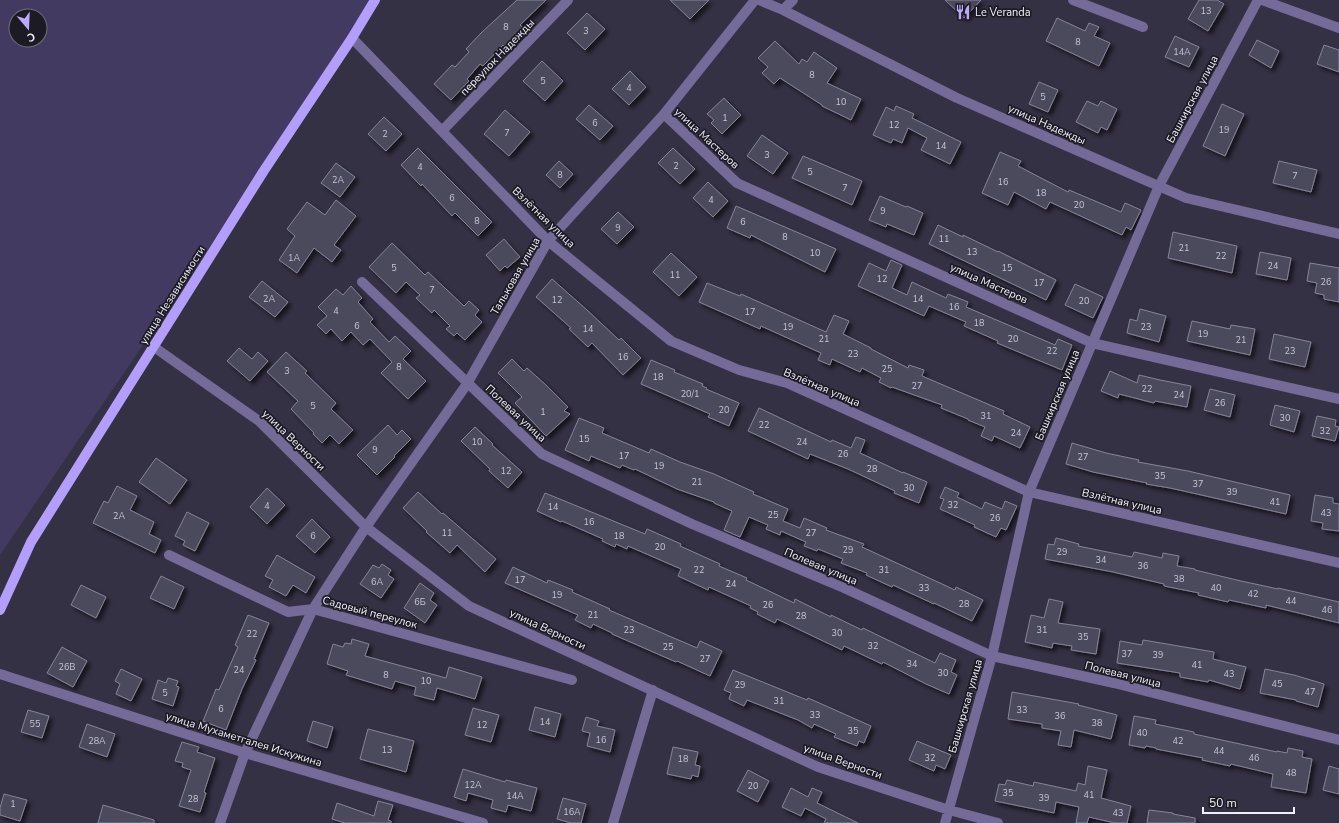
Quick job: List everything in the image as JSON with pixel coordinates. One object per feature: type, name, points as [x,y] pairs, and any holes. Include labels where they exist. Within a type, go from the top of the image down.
[{"type":"main road","name":"улица Независимости","points":[[0,610],[31,542],[263,172],[352,38],[375,0]]},
{"type":"street","name":"переулок Надежды","points":[[442,131],[568,0]]},
{"type":"street","name":"Тальковая улица","points":[[220,823],[246,753],[313,609],[366,527],[467,384],[548,241],[664,114],[755,0]]},
{"type":"street","name":"улица Надежды","points":[[759,0],[783,10],[957,98],[1186,198],[1339,234]]},
{"type":"street","points":[[783,10],[793,0]]},
{"type":"street","points":[[1073,0],[1143,27]]},
{"type":"street","name":"Башкирская улица","points":[[945,823],[992,656],[1029,492],[1159,186],[1258,0]]},
{"type":"street","points":[[1262,0],[1339,28]]},
{"type":"street","name":"Взлётная улица","points":[[352,38],[548,241],[671,341],[739,370],[787,383],[1029,492],[1339,563]]},
{"type":"street","name":"улица Мастеров","points":[[664,114],[737,183],[1092,343],[1339,399]]},
{"type":"street","name":"Полевая улица","points":[[362,282],[467,384],[542,454],[692,524],[844,588],[992,656],[1121,685],[1339,740]]},
{"type":"street","name":"улица Верности","points":[[154,347],[259,421],[366,527],[469,606],[818,767],[949,810],[998,823]]},
{"type":"street","name":"Садовый переулок","points":[[170,555],[288,612],[313,609],[572,680]]},
{"type":"street","name":"улица Мухаметгалея Искужина","points":[[0,674],[246,753],[483,823]]},
{"type":"street","points":[[613,823],[653,690]]},
{"type":"shaded area","points":[[0,0],[373,0],[352,38],[0,555]]},
{"type":"building","points":[[517,0],[546,0],[520,25],[525,29],[513,41],[515,43],[508,50],[503,45],[483,66],[480,64],[467,79],[469,81],[451,100],[434,84],[452,65],[455,67],[469,52],[466,49]]},
{"type":"building","points":[[670,0],[709,0],[690,19]]},
{"type":"building","name":"Le Veranda","points":[[945,0],[981,0],[964,18]]},
{"type":"building","points":[[1199,0],[1217,0],[1224,4],[1208,31],[1188,19]]},
{"type":"building","points":[[587,13],[605,29],[585,50],[567,33]]},
{"type":"building","points":[[1057,18],[1085,31],[1089,23],[1099,27],[1094,36],[1110,43],[1099,66],[1046,41]]},
{"type":"building","points":[[1175,36],[1199,47],[1189,67],[1165,57]]},
{"type":"building","points":[[1257,40],[1279,51],[1271,68],[1249,55]]},
{"type":"building","points":[[775,41],[799,64],[802,59],[807,62],[814,52],[837,68],[827,83],[861,99],[851,120],[822,106],[780,78],[774,84],[762,73],[768,67],[758,58]]},
{"type":"building","points":[[1324,45],[1339,50],[1339,72],[1317,64]]},
{"type":"building","points":[[542,61],[563,81],[545,101],[523,81]]},
{"type":"building","points":[[630,71],[646,87],[629,105],[612,89]]},
{"type":"building","points":[[1039,82],[1058,90],[1048,112],[1029,104]]},
{"type":"building","points":[[724,98],[741,115],[722,134],[711,123],[714,120],[707,114]]},
{"type":"building","points":[[1087,101],[1098,106],[1101,101],[1117,109],[1107,130],[1101,127],[1098,133],[1076,122]]},
{"type":"building","points":[[1222,104],[1244,114],[1225,156],[1203,146]]},
{"type":"building","points":[[589,105],[613,126],[600,140],[576,119]]},
{"type":"building","points":[[896,106],[914,114],[912,118],[961,142],[950,164],[921,150],[927,138],[908,128],[902,143],[893,139],[891,143],[873,135],[886,107],[894,111]]},
{"type":"building","points":[[505,110],[530,132],[509,156],[484,134]]},
{"type":"building","points":[[384,117],[402,134],[386,151],[368,134]]},
{"type":"building","points":[[762,135],[788,153],[773,174],[747,156]]},
{"type":"building","points":[[418,148],[492,222],[478,236],[455,213],[452,216],[422,184],[421,186],[401,165]]},
{"type":"building","points":[[673,148],[695,169],[680,184],[658,163]]},
{"type":"building","points":[[1000,152],[1021,161],[1018,166],[1068,192],[1069,190],[1121,212],[1125,203],[1141,210],[1131,230],[1126,227],[1122,235],[1050,202],[1046,209],[1014,192],[1008,205],[982,193]]},
{"type":"building","points":[[803,156],[862,181],[852,205],[792,178]]},
{"type":"building","points":[[559,161],[573,174],[560,188],[546,175]]},
{"type":"building","points":[[1279,161],[1317,170],[1311,192],[1273,183]]},
{"type":"building","points":[[336,163],[355,177],[340,197],[321,183]]},
{"type":"building","points":[[708,182],[728,201],[713,217],[693,198]]},
{"type":"building","points":[[880,196],[923,213],[914,235],[887,224],[886,227],[869,220]]},
{"type":"building","points":[[336,200],[356,216],[334,245],[341,250],[332,262],[314,248],[297,273],[279,260],[295,236],[287,229],[307,202],[325,215]]},
{"type":"building","points":[[736,206],[836,249],[825,272],[751,235],[750,238],[727,228]]},
{"type":"building","points":[[618,212],[634,227],[617,244],[601,229]]},
{"type":"building","points":[[938,225],[998,251],[1056,280],[1046,300],[929,244]]},
{"type":"building","points":[[1173,232],[1237,246],[1232,273],[1168,258]]},
{"type":"building","points":[[504,239],[520,257],[507,268],[505,266],[500,271],[486,255]]},
{"type":"building","points":[[392,243],[425,275],[428,272],[464,306],[469,301],[479,310],[475,315],[482,322],[465,340],[457,333],[454,336],[446,329],[450,326],[434,310],[432,313],[416,298],[420,295],[406,282],[396,293],[369,267]]},
{"type":"building","points":[[1260,252],[1291,258],[1287,280],[1256,274]]},
{"type":"building","points":[[671,253],[697,277],[679,296],[653,272]]},
{"type":"building","points":[[891,260],[902,265],[892,288],[907,295],[912,282],[946,298],[948,294],[968,302],[966,307],[1055,345],[1058,339],[1072,345],[1062,370],[997,343],[998,341],[964,326],[966,322],[929,306],[924,316],[858,286],[869,263],[886,271]]},
{"type":"building","points":[[1310,263],[1339,268],[1339,302],[1324,299],[1324,295],[1315,293],[1317,283],[1307,281]]},
{"type":"building","points":[[552,279],[619,340],[621,338],[641,358],[623,375],[592,343],[588,347],[569,329],[571,328],[536,297]]},
{"type":"building","points":[[262,281],[288,302],[275,317],[249,297]]},
{"type":"building","points":[[707,283],[740,296],[741,294],[826,332],[834,315],[849,321],[843,334],[908,368],[909,365],[924,370],[922,376],[1004,411],[1003,414],[1030,427],[1020,448],[994,436],[992,441],[981,436],[985,427],[941,408],[942,405],[892,387],[891,388],[879,382],[881,378],[862,368],[860,372],[832,359],[830,365],[818,360],[821,353],[761,326],[760,329],[699,302]]},
{"type":"building","points":[[1075,284],[1103,297],[1093,318],[1065,305]]},
{"type":"building","points":[[351,286],[362,298],[358,302],[373,319],[370,322],[389,342],[395,336],[411,351],[403,359],[426,381],[408,399],[381,373],[392,362],[370,339],[363,345],[351,332],[342,341],[331,329],[326,334],[317,325],[327,316],[318,307],[336,289],[343,295]]},
{"type":"building","points":[[1140,309],[1166,316],[1159,342],[1127,333],[1130,319],[1137,321]]},
{"type":"building","points":[[1192,321],[1230,329],[1231,325],[1255,329],[1250,355],[1187,341]]},
{"type":"building","points":[[1274,334],[1311,342],[1305,367],[1269,359]]},
{"type":"building","points":[[239,348],[252,359],[258,352],[268,361],[250,381],[227,361]]},
{"type":"building","points":[[286,352],[307,371],[305,373],[336,403],[331,409],[353,430],[339,444],[330,435],[322,443],[313,434],[314,433],[291,409],[298,401],[267,372]]},
{"type":"building","points":[[512,359],[524,371],[527,368],[568,407],[564,411],[570,414],[546,436],[515,403],[522,397],[498,373]]},
{"type":"building","points":[[651,360],[675,370],[674,372],[703,384],[702,386],[707,388],[706,389],[739,403],[729,426],[708,417],[710,414],[641,384]]},
{"type":"building","points":[[1110,371],[1137,383],[1139,375],[1191,386],[1187,407],[1155,401],[1154,403],[1119,394],[1118,398],[1101,391]]},
{"type":"building","points":[[1210,389],[1235,395],[1230,417],[1204,410]]},
{"type":"building","points":[[1275,405],[1300,411],[1294,432],[1270,425]]},
{"type":"building","points":[[759,408],[831,442],[832,440],[851,448],[856,437],[865,440],[860,453],[903,473],[927,482],[919,503],[894,493],[895,491],[848,469],[810,454],[808,459],[748,431]]},
{"type":"building","points":[[1317,416],[1336,420],[1335,426],[1339,427],[1335,441],[1312,436]]},
{"type":"building","points":[[579,418],[604,428],[602,433],[649,453],[651,449],[680,462],[714,474],[754,492],[753,494],[788,509],[783,521],[800,528],[804,518],[827,528],[826,530],[864,544],[862,547],[955,590],[956,587],[983,600],[972,621],[893,585],[892,587],[866,575],[867,573],[841,563],[843,559],[818,549],[817,551],[804,546],[806,542],[781,531],[780,535],[766,529],[768,525],[749,517],[740,537],[724,530],[732,511],[714,502],[677,489],[635,469],[634,470],[622,465],[620,468],[591,456],[589,461],[565,450]]},
{"type":"building","points":[[388,425],[397,435],[402,430],[411,439],[377,475],[357,455]]},
{"type":"building","points":[[475,427],[493,444],[492,445],[522,472],[508,488],[489,471],[490,469],[461,441]]},
{"type":"building","points":[[1072,443],[1106,453],[1139,460],[1138,462],[1188,471],[1290,495],[1286,514],[1093,472],[1066,464]]},
{"type":"building","points":[[156,458],[187,480],[170,504],[139,482]]},
{"type":"building","points":[[117,486],[137,496],[130,510],[154,522],[149,534],[161,540],[155,553],[93,523],[104,501],[108,503]]},
{"type":"building","points":[[945,487],[959,493],[957,497],[982,509],[985,502],[1002,509],[1005,501],[1017,506],[1006,530],[1001,528],[996,537],[974,527],[975,525],[940,509],[944,499],[940,498]]},
{"type":"building","points":[[267,488],[285,505],[267,524],[250,507]]},
{"type":"building","points":[[418,492],[496,559],[485,572],[457,545],[450,553],[426,532],[427,531],[403,508]]},
{"type":"building","points":[[545,493],[645,534],[647,529],[681,544],[680,546],[720,564],[719,566],[747,578],[746,580],[794,603],[795,599],[831,617],[831,615],[862,630],[863,628],[935,663],[940,653],[956,660],[951,672],[957,675],[949,694],[883,662],[882,664],[844,646],[842,650],[777,619],[775,623],[757,614],[758,612],[750,608],[751,606],[709,587],[708,590],[678,576],[681,569],[628,546],[627,549],[616,544],[615,547],[602,541],[603,539],[537,511]]},
{"type":"building","points":[[1315,495],[1333,498],[1333,503],[1339,504],[1339,531],[1322,529],[1323,523],[1311,521]]},
{"type":"building","points":[[187,512],[209,523],[195,551],[183,545],[185,541],[175,536]]},
{"type":"building","points":[[312,519],[330,537],[315,553],[296,536]]},
{"type":"building","points":[[1056,538],[1079,544],[1078,546],[1132,557],[1134,552],[1162,558],[1163,553],[1179,556],[1177,566],[1339,602],[1339,623],[1266,605],[1266,608],[1229,600],[1228,602],[1198,595],[1199,593],[1164,586],[1164,584],[1113,572],[1045,559],[1048,544],[1054,545]]},
{"type":"building","points":[[277,555],[315,577],[306,593],[293,585],[286,596],[269,587],[273,580],[265,576]]},
{"type":"building","points":[[382,564],[391,570],[388,575],[394,579],[381,598],[360,584],[373,565],[379,568]]},
{"type":"building","points":[[513,567],[547,583],[548,580],[573,590],[572,592],[610,609],[609,610],[697,648],[700,641],[722,651],[710,676],[612,634],[593,624],[591,628],[575,620],[578,615],[505,583]]},
{"type":"building","points":[[161,576],[184,587],[174,609],[150,598]]},
{"type":"building","points":[[420,583],[434,593],[430,600],[437,605],[425,623],[404,608]]},
{"type":"building","points":[[81,585],[106,597],[96,618],[71,605]]},
{"type":"building","points":[[1049,599],[1063,602],[1058,623],[1100,629],[1096,654],[1071,650],[1072,646],[1053,643],[1052,648],[1025,642],[1031,615],[1044,618]]},
{"type":"building","points":[[248,615],[269,623],[254,659],[256,660],[242,689],[226,730],[203,721],[216,689],[219,690],[238,647],[235,645]]},
{"type":"building","points":[[352,639],[369,644],[365,656],[446,678],[449,667],[482,677],[475,699],[437,688],[434,700],[414,695],[416,687],[395,681],[392,689],[346,675],[348,671],[327,664],[333,644],[343,647],[345,643],[351,644]]},
{"type":"building","points":[[1143,640],[1214,652],[1213,659],[1246,667],[1240,689],[1209,680],[1208,682],[1180,677],[1180,673],[1117,663],[1120,641],[1142,645]]},
{"type":"building","points":[[62,647],[87,661],[73,687],[47,673]]},
{"type":"building","points":[[121,669],[142,679],[131,701],[116,694],[120,684],[115,681]]},
{"type":"building","points":[[1265,669],[1294,675],[1324,684],[1318,707],[1296,700],[1260,693]]},
{"type":"building","points":[[733,670],[807,700],[808,698],[871,726],[864,743],[859,741],[857,746],[834,737],[836,734],[814,724],[812,728],[798,720],[747,700],[744,706],[729,699],[731,693],[724,690]]},
{"type":"building","points":[[168,678],[178,681],[176,686],[179,687],[173,706],[152,699],[158,680],[166,683]]},
{"type":"building","points":[[1012,692],[1079,704],[1078,705],[1117,715],[1111,739],[1074,730],[1071,747],[1058,745],[1061,731],[1042,728],[1042,724],[1008,719]]},
{"type":"building","points":[[535,707],[561,714],[555,737],[529,730]]},
{"type":"building","points":[[473,708],[499,715],[491,742],[465,735]]},
{"type":"building","points":[[28,710],[49,716],[42,738],[21,732]]},
{"type":"building","points":[[1134,716],[1156,720],[1155,724],[1194,732],[1194,734],[1277,752],[1287,753],[1288,748],[1303,751],[1302,757],[1312,759],[1306,793],[1271,787],[1273,774],[1231,764],[1230,766],[1202,760],[1203,758],[1156,748],[1146,746],[1145,748],[1129,745]]},
{"type":"building","points":[[586,717],[599,721],[597,726],[615,730],[610,752],[587,746],[590,733],[582,731]]},
{"type":"building","points":[[313,721],[333,727],[327,748],[307,741]]},
{"type":"building","points":[[87,724],[115,734],[107,757],[79,747]]},
{"type":"building","points":[[368,729],[414,741],[406,772],[360,759]]},
{"type":"building","points":[[917,741],[951,755],[945,769],[936,765],[934,771],[909,760]]},
{"type":"building","points":[[182,742],[199,747],[197,752],[215,758],[204,792],[206,793],[200,812],[179,806],[191,770],[182,767],[183,763],[175,761]]},
{"type":"building","points":[[673,747],[698,752],[695,765],[700,766],[698,777],[692,775],[691,779],[667,774]]},
{"type":"building","points":[[1088,766],[1107,770],[1101,798],[1131,806],[1127,823],[1115,823],[1089,817],[1087,823],[1076,823],[1079,807],[1056,802],[1054,813],[995,801],[999,784],[1005,785],[1007,780],[1033,786],[1034,782],[1076,791],[1078,783],[1085,785]]},
{"type":"building","points":[[1329,766],[1339,769],[1339,794],[1323,790]]},
{"type":"building","points":[[463,769],[505,782],[506,780],[537,788],[531,811],[508,805],[506,812],[491,808],[493,800],[468,793],[466,801],[454,797]]},
{"type":"building","points":[[748,770],[769,781],[758,802],[737,791]]},
{"type":"building","points":[[791,788],[808,797],[812,788],[822,792],[817,803],[858,823],[824,823],[826,819],[805,808],[801,816],[782,807]]},
{"type":"building","points":[[4,794],[27,800],[20,821],[0,815],[0,808]]},
{"type":"building","points":[[563,798],[586,804],[581,823],[571,823],[557,819]]},
{"type":"building","points":[[378,801],[393,805],[388,820],[391,821],[391,823],[345,823],[332,819],[337,803],[374,816]]},
{"type":"building","points":[[103,805],[154,820],[154,823],[98,823]]},
{"type":"building","points":[[1149,810],[1195,818],[1195,823],[1147,823]]},
{"type":"place","name":"Le Veranda","points":[[963,12]]}]
